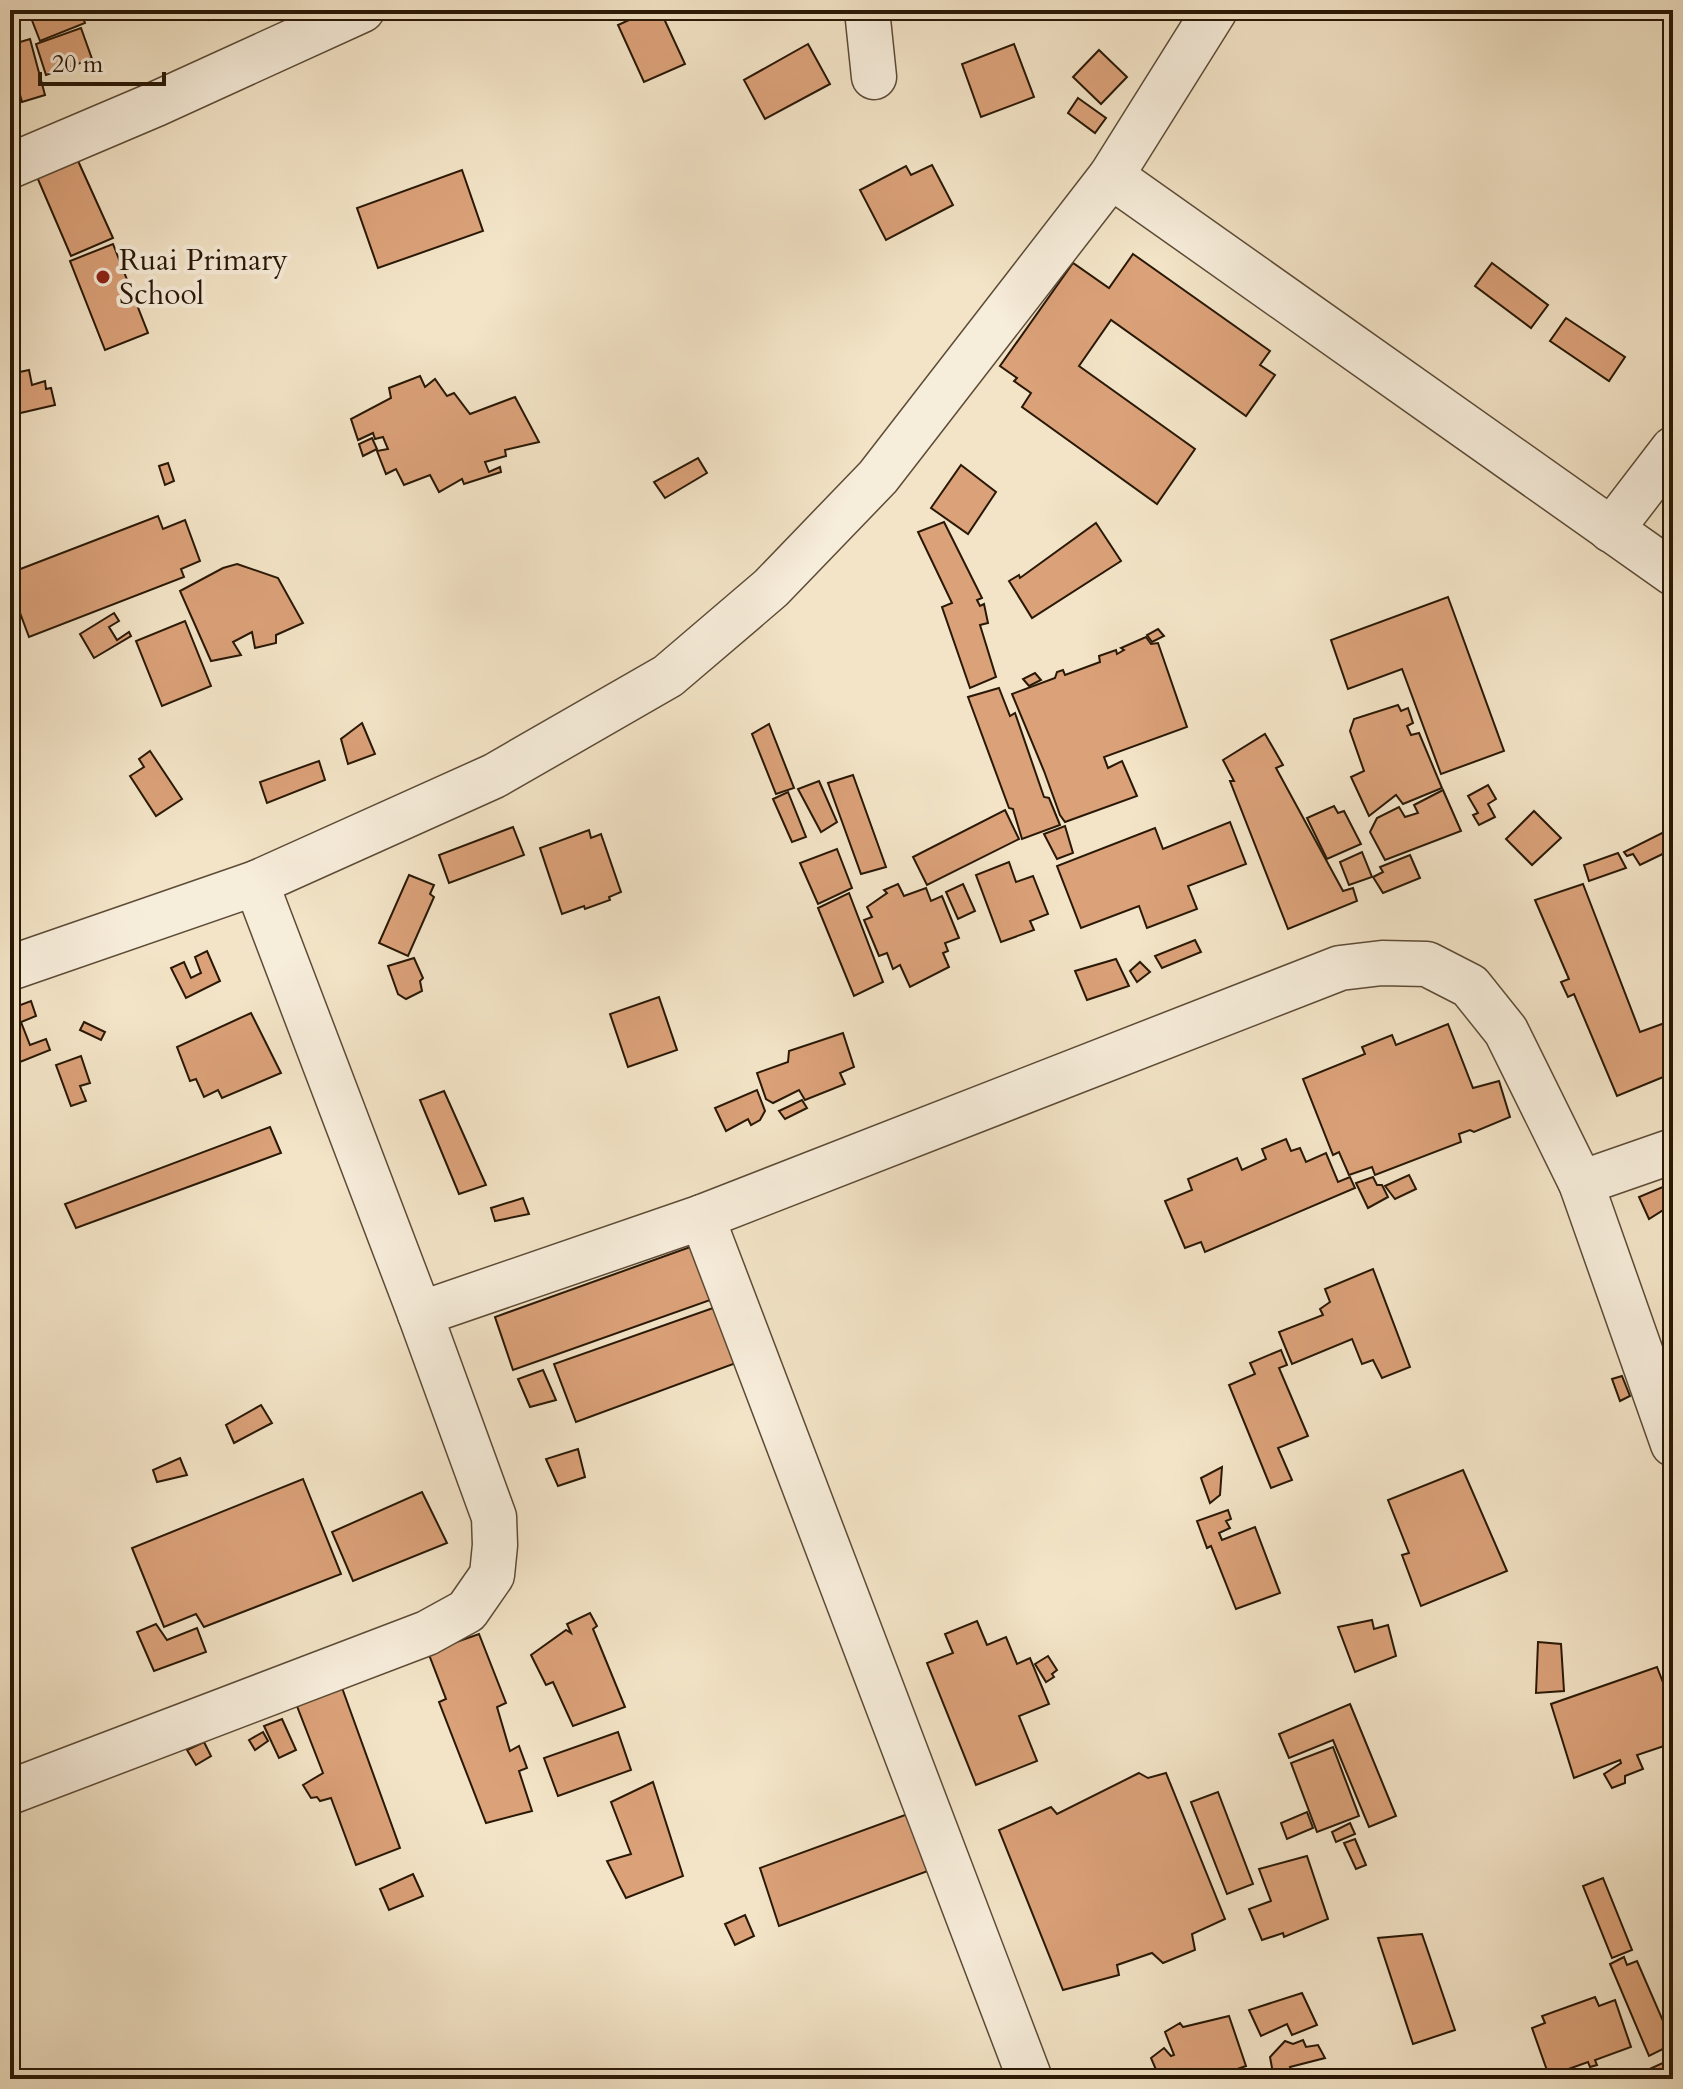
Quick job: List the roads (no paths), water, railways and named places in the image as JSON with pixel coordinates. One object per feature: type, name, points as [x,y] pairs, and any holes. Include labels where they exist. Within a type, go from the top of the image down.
[{"type":"street","points":[[10,166],[156,104],[362,10]]},
{"type":"street","points":[[867,10],[874,77]]},
{"type":"street","points":[[10,968],[256,883],[494,776],[668,676],[771,588],[878,477],[1111,176],[1215,10]]},
{"type":"street","points":[[1111,176],[1673,573]]},
{"type":"street","points":[[1611,530],[1673,449]]},
{"type":"street","points":[[10,1792],[427,1633],[467,1611],[492,1575],[494,1517],[256,883]]},
{"type":"street","points":[[420,1314],[702,1217],[1340,968],[1382,963],[1427,964],[1470,986],[1506,1031],[1581,1183],[1673,1444]]},
{"type":"street","points":[[1581,1183],[1673,1151]]},
{"type":"street","points":[[702,1217],[1030,2079]]},
{"type":"place","name":"Ruai Primary School","points":[[103,277]]}]
